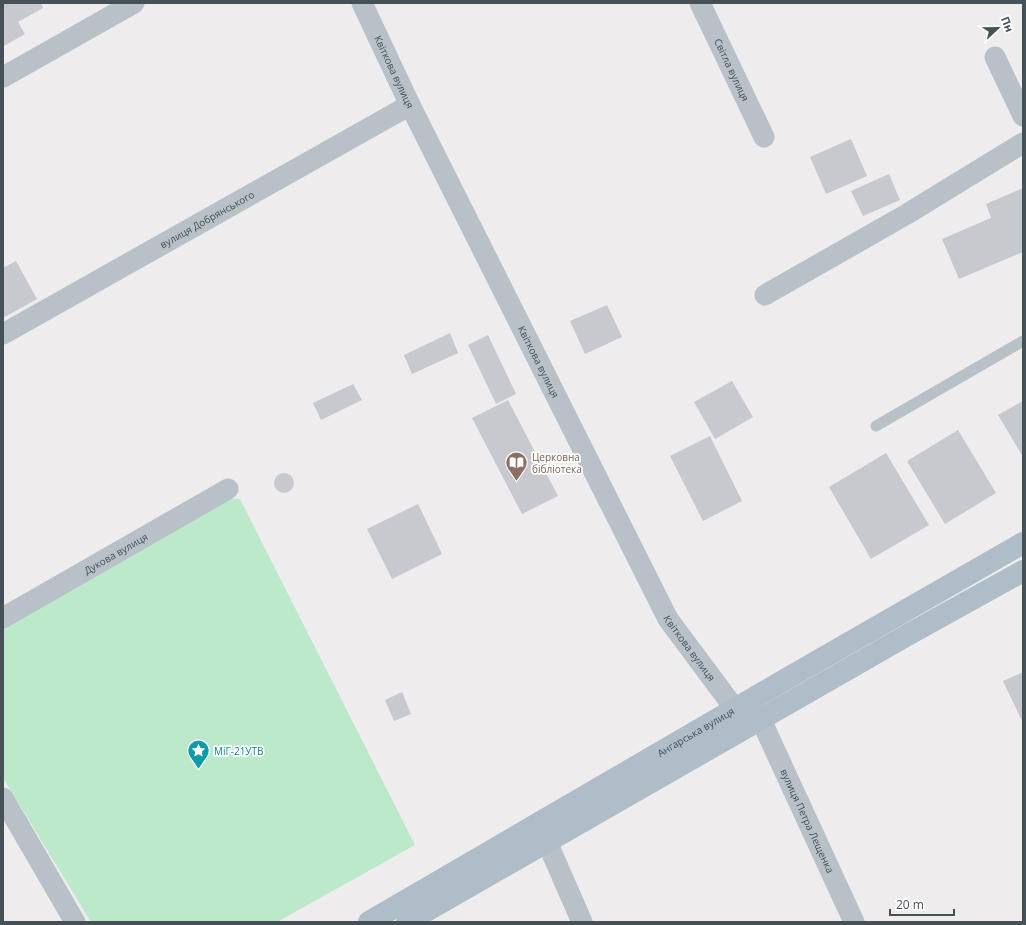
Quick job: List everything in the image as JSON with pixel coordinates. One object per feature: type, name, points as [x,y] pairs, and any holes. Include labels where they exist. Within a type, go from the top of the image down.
[{"type":"main road","name":"Ангарська вулиця","points":[[369,922],[734,709],[1023,543]]},
{"type":"main road","points":[[408,922],[1023,571]]},
{"type":"street","points":[[3,77],[134,3]]},
{"type":"street","name":"Квіткова вулиця","points":[[362,3],[410,105],[668,619],[734,709]]},
{"type":"street","name":"Світла вулиця","points":[[700,3],[764,137]]},
{"type":"street","points":[[995,57],[1023,116]]},
{"type":"street","name":"вулиця Добрянського","points":[[3,334],[410,105]]},
{"type":"street","points":[[765,295],[907,214],[1023,143]]},
{"type":"street","name":"Дукова вулиця","points":[[3,618],[228,489]]},
{"type":"street","name":"вулиця Петра Лещенка","points":[[761,720],[854,922]]},
{"type":"street","points":[[3,798],[75,922]]},
{"type":"street","points":[[547,842],[582,922]]},
{"type":"lane","points":[[876,426],[1023,340]]},
{"type":"green space","points":[[228,499],[240,499],[415,845],[277,922],[91,922],[3,778],[3,629]]},
{"type":"building","points":[[3,3],[41,3],[43,8],[18,22],[25,34],[4,46]]},
{"type":"building","points":[[851,139],[867,176],[826,194],[810,157]]},
{"type":"building","points":[[889,174],[900,200],[863,216],[851,191]]},
{"type":"building","points":[[1023,188],[1023,252],[959,279],[942,239],[991,218],[986,204]]},
{"type":"building","points":[[16,261],[37,299],[3,318],[3,268]]},
{"type":"building","points":[[607,305],[622,337],[585,354],[570,321]]},
{"type":"building","points":[[450,333],[458,353],[412,374],[404,355]]},
{"type":"building","points":[[488,335],[516,394],[496,404],[468,345]]},
{"type":"building","points":[[732,381],[753,417],[715,439],[694,402]]},
{"type":"building","points":[[353,384],[362,400],[321,420],[313,403]]},
{"type":"building","points":[[508,400],[558,496],[522,514],[472,418]]},
{"type":"building","points":[[1023,401],[1023,457],[998,415]]},
{"type":"building","points":[[958,430],[996,493],[945,524],[907,461]]},
{"type":"building","points":[[710,436],[742,501],[703,521],[670,456]]},
{"type":"building","points":[[886,453],[929,525],[871,559],[829,487]]},
{"type":"building","points":[[284,473],[291,476],[294,483],[291,490],[284,493],[277,490],[274,483],[277,476]]},
{"type":"building","points":[[418,504],[442,554],[392,579],[367,529]]},
{"type":"building","points":[[1023,672],[1023,723],[1003,681]]},
{"type":"building","points":[[402,692],[411,714],[394,721],[385,700]]},
{"type":"place","name":"Церковна бібліотека","points":[[517,482]]},
{"type":"place","name":"МіГ-21УТВ","points":[[198,770]]}]
